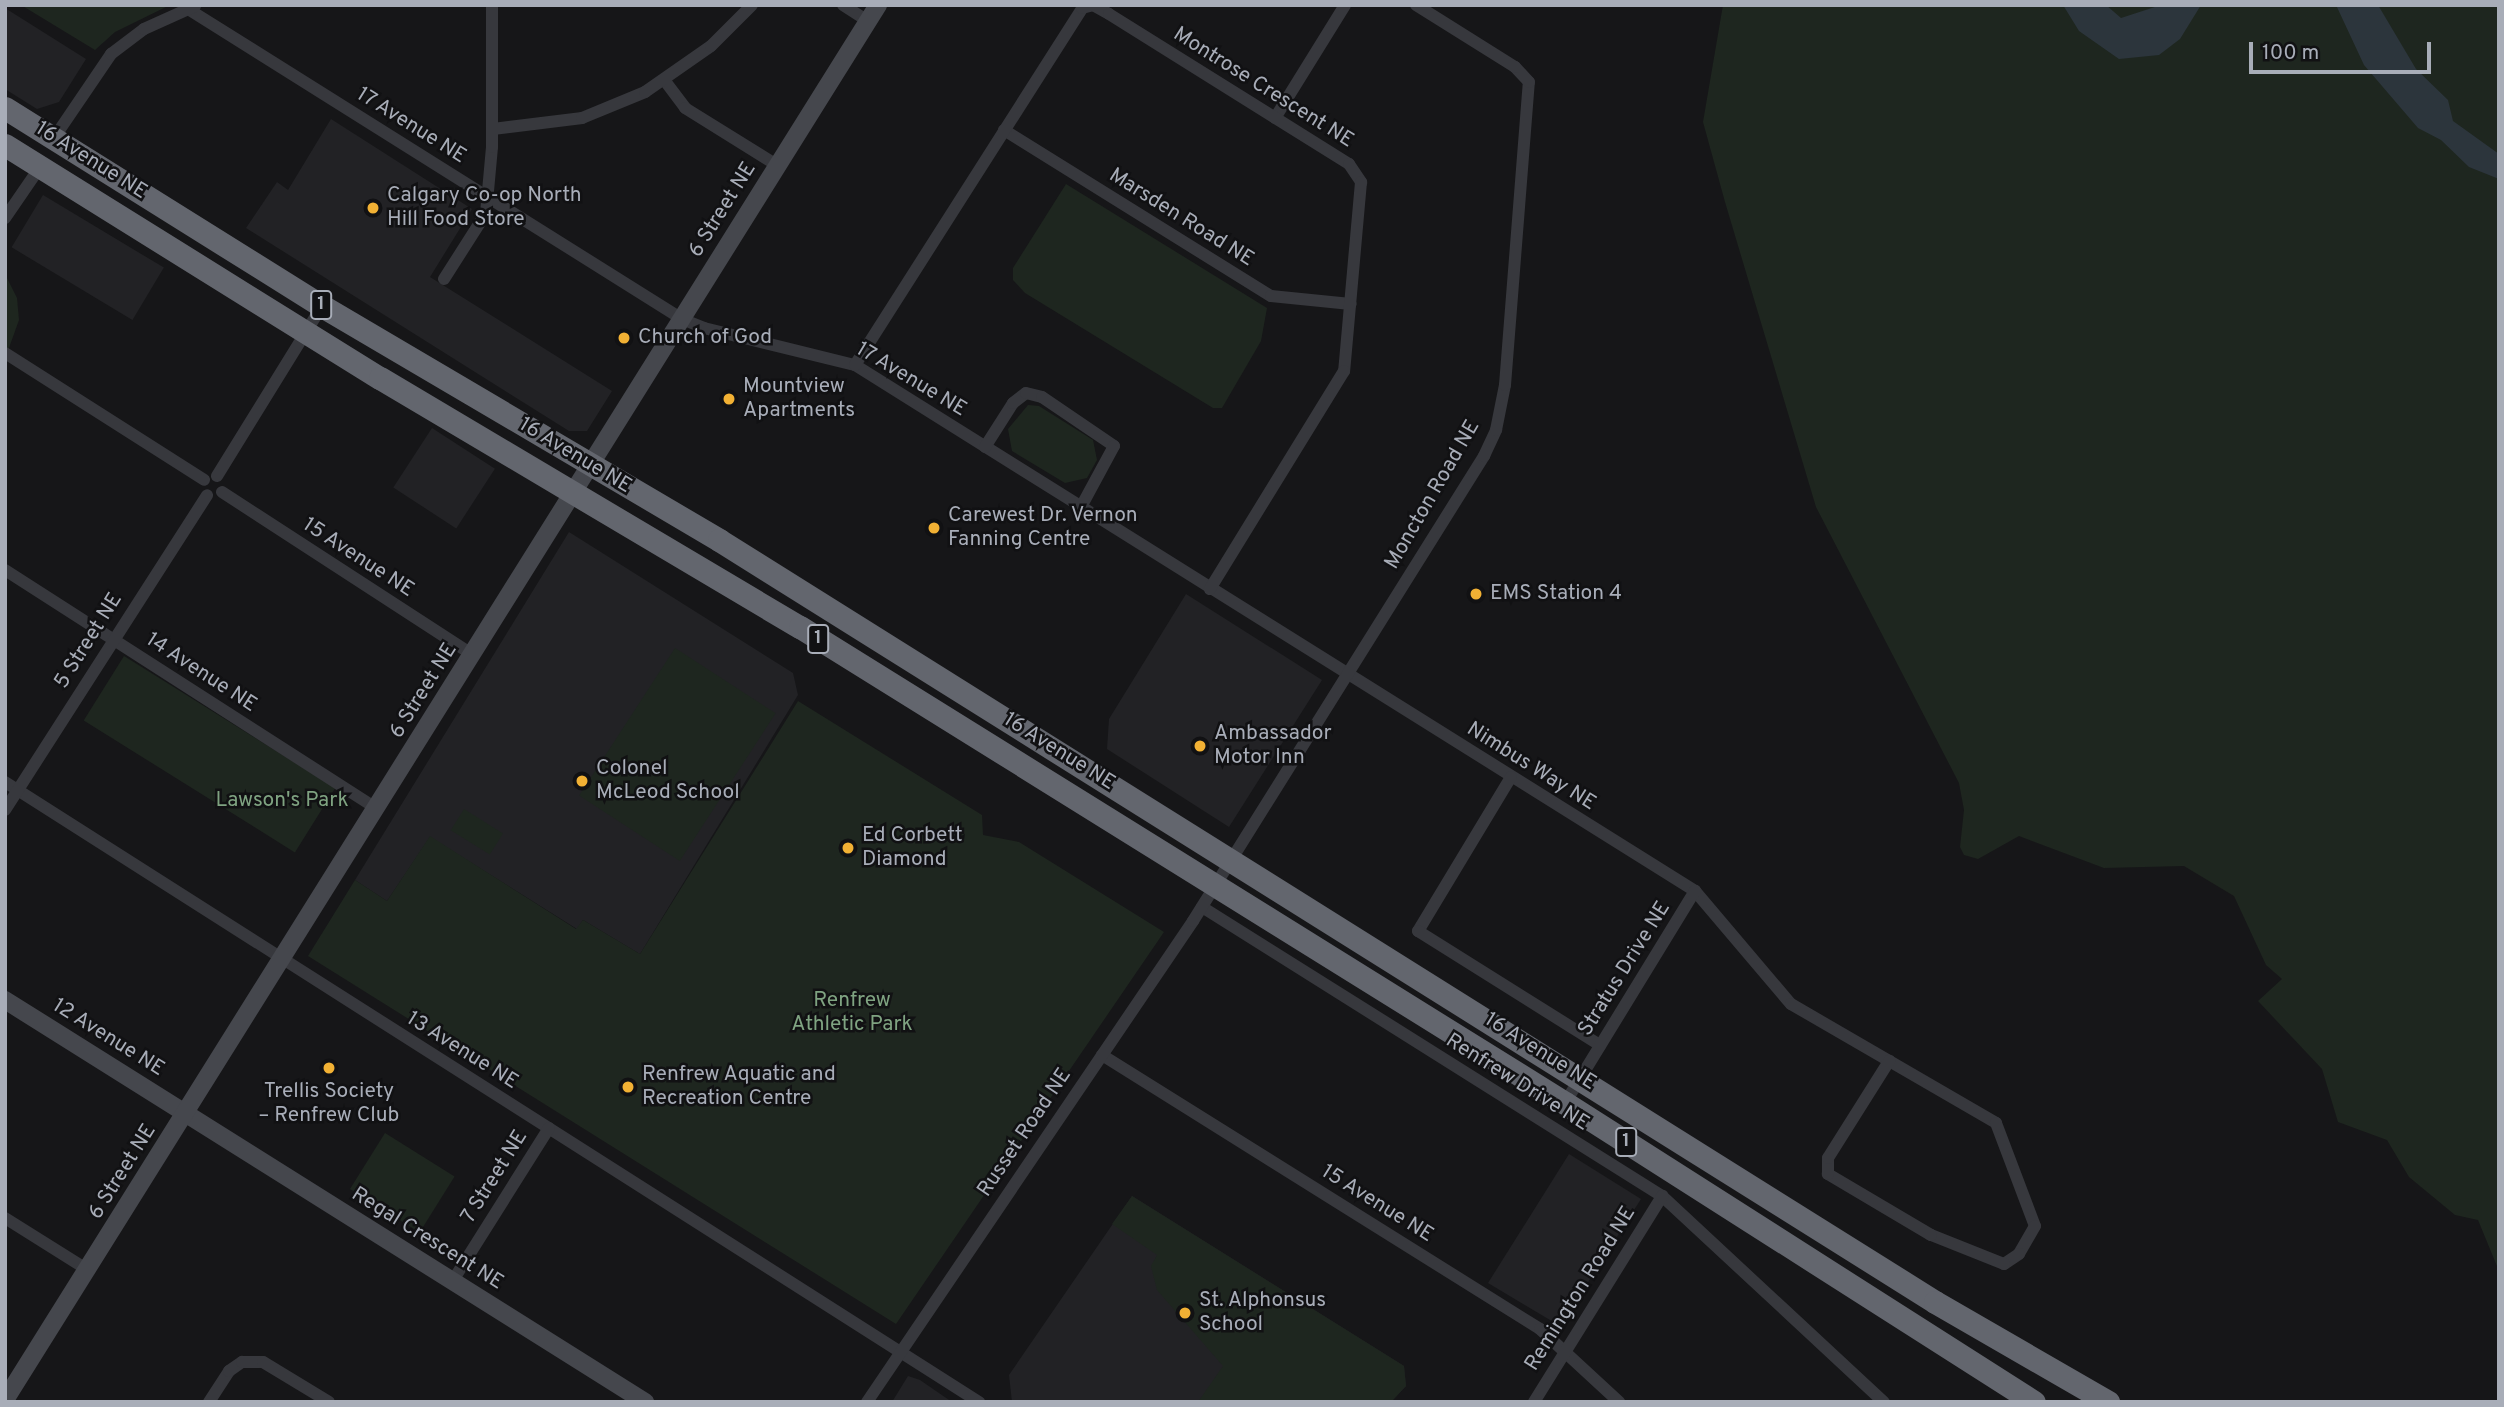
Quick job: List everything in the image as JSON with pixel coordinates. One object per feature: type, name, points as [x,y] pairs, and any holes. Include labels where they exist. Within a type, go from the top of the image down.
[{"type":"highway","name":"16 Avenue NE","points":[[5,108],[322,306],[730,547],[1581,1077],[1935,1302],[2108,1402]]},
{"type":"highway","name":"16 Avenue NE","points":[[5,145],[305,331],[709,571],[1565,1103],[2034,1402]]},
{"type":"street","points":[[444,279],[486,213],[493,129],[492,5]]},
{"type":"street","points":[[493,129],[582,118],[664,81],[726,33],[752,5]]},
{"type":"street","points":[[843,5],[868,21]]},
{"type":"street","name":"6 Street NE","points":[[5,1400],[186,1115],[878,5]]},
{"type":"street","name":"Montrose Crescent NE","points":[[855,365],[1073,17],[1093,5],[1275,118],[1357,171],[1361,182],[1347,355],[1339,381],[1210,589]]},
{"type":"street","points":[[1275,118],[1345,5]]},
{"type":"street","name":"Moncton Road NE","points":[[1214,887],[1483,456],[1500,416],[1505,385],[1529,82],[1515,67],[1416,5]]},
{"type":"street","points":[[54,138],[111,54],[144,29],[192,7]]},
{"type":"street","name":"17 Avenue NE","points":[[192,7],[682,319],[704,328],[855,365],[1346,675]]},
{"type":"street","points":[[664,81],[685,107],[778,166]]},
{"type":"street","name":"Marsden Road NE","points":[[1004,130],[1271,296],[1351,304]]},
{"type":"street","points":[[5,218],[40,167]]},
{"type":"street","points":[[204,480],[217,475],[322,306]]},
{"type":"street","points":[[5,353],[204,480],[207,495],[222,492],[224,483],[217,475]]},
{"type":"street","points":[[985,447],[1013,403],[1026,393],[1042,397],[1114,446],[1081,507]]},
{"type":"street","name":"15 Avenue NE","points":[[222,492],[473,655]]},
{"type":"street","name":"5 Street NE","points":[[5,810],[207,495]]},
{"type":"street","name":"14 Avenue NE","points":[[5,570],[377,809]]},
{"type":"street","name":"Nimbus Way NE","points":[[1346,675],[1695,891],[1791,1004],[1889,1060],[1996,1123],[2035,1226],[2019,1254],[2004,1264],[1931,1235],[1828,1174],[1828,1158],[1889,1060]]},
{"type":"street","points":[[1511,777],[1418,931],[1600,1045]]},
{"type":"street","name":"13 Avenue NE","points":[[5,782],[901,1349],[979,1402]]},
{"type":"street","name":"Russet Road NE","points":[[867,1402],[1214,887]]},
{"type":"street","name":"Stratus Drive NE","points":[[1565,1103],[1695,891]]},
{"type":"street","name":"Renfrew Drive NE","points":[[1202,907],[1662,1196],[1884,1402]]},
{"type":"street","name":"12 Avenue NE","points":[[5,1000],[186,1115]]},
{"type":"street","name":"15 Avenue NE","points":[[1102,1055],[1540,1329],[1619,1402]]},
{"type":"street","name":"Regal Crescent NE","points":[[186,1115],[645,1402]]},
{"type":"street","name":"7 Street NE","points":[[452,1282],[549,1128]]},
{"type":"street","name":"Remington Road NE","points":[[1534,1402],[1662,1196]]},
{"type":"street","points":[[5,1218],[88,1270]]},
{"type":"street","points":[[209,1402],[229,1371],[242,1362],[263,1362],[329,1402]]},
{"type":"shaded area","points":[[2063,5],[2106,5],[2121,18],[2161,5],[2201,5],[2180,39],[2159,55],[2119,59],[2079,31]]},
{"type":"shaded area","points":[[2336,5],[2378,5],[2416,69],[2448,100],[2453,121],[2499,154],[2499,179],[2469,167],[2441,140],[2418,128],[2364,65]]},
{"type":"shaded area","points":[[5,8],[86,59],[59,102],[37,109],[5,89]]},
{"type":"shaded area","points":[[331,119],[472,209],[430,277],[612,391],[587,431],[569,431],[246,228],[277,182],[288,190]]},
{"type":"shaded area","points":[[43,195],[164,268],[132,320],[12,247]]},
{"type":"shaded area","points":[[432,428],[495,469],[456,528],[393,488]]},
{"type":"shaded area","name":"Colonel McLeod School","points":[[569,532],[793,673],[798,695],[640,954],[583,920],[577,929],[430,837],[387,901],[355,880]]},
{"type":"shaded area","points":[[1186,594],[1322,680],[1229,827],[1107,749],[1109,719]]},
{"type":"shaded area","points":[[1569,1154],[1641,1199],[1562,1323],[1555,1323],[1488,1283]]},
{"type":"shaded area","name":"St. Alphonsus School","points":[[1132,1196],[1404,1366],[1406,1386],[1391,1402],[1012,1402],[1009,1375]]},
{"type":"shaded area","points":[[908,1376],[920,1380],[952,1402],[892,1402]]},
{"type":"green space","points":[[21,5],[170,5],[115,32],[95,50]]},
{"type":"green space","points":[[1723,5],[2499,5],[2499,1271],[2478,1220],[2455,1215],[2409,1177],[2387,1140],[2338,1122],[2322,1069],[2258,1001],[2282,979],[2266,965],[2234,896],[2184,866],[2104,868],[2019,836],[1978,859],[1964,855],[1960,847],[1964,810],[1959,783],[1816,507],[1725,202],[1703,122]]},
{"type":"green space","points":[[1066,184],[1267,308],[1261,341],[1222,408],[1213,408],[1025,293],[1013,280],[1013,268]]},
{"type":"green space","points":[[5,274],[17,298],[19,320],[5,359]]},
{"type":"green space","points":[[1028,405],[1039,406],[1093,440],[1097,460],[1087,478],[1065,483],[1012,451],[1008,429]]},
{"type":"green space","points":[[675,648],[776,713],[680,861],[579,796]]},
{"type":"green space","name":"Lawson's Park","points":[[124,656],[335,788],[295,852],[84,720]]},
{"type":"green space","name":"Renfrew Athletic Park","points":[[798,701],[982,815],[983,835],[1019,842],[1164,932],[896,1324],[308,956],[355,880],[387,901],[430,836],[576,929],[583,920],[640,954]]},
{"type":"green space","points":[[464,809],[503,833],[490,855],[451,830]]},
{"type":"green space","points":[[385,1133],[455,1176],[420,1232],[350,1189]]},
{"type":"green space","points":[[1132,1196],[1404,1366],[1406,1386],[1391,1402],[1198,1402],[1223,1366],[1157,1290],[1151,1266],[1157,1255],[1112,1224]]},
{"type":"place","name":"Calgary Co-op North Hill Food Store","points":[[373,208]]},
{"type":"place","name":"Church of God","points":[[624,338]]},
{"type":"place","name":"Mountview Apartments","points":[[729,399]]},
{"type":"place","name":"Carewest Dr. Vernon Fanning Centre","points":[[934,528]]},
{"type":"place","name":"EMS Station 4","points":[[1476,594]]},
{"type":"place","name":"Ambassador Motor Inn","points":[[1200,746]]},
{"type":"place","name":"Colonel McLeod School","points":[[582,781]]},
{"type":"place","name":"Ed Corbett Diamond","points":[[848,848]]},
{"type":"place","name":"Trellis Society – Renfrew Club","points":[[329,1068]]},
{"type":"place","name":"Renfrew Aquatic and Recreation Centre","points":[[628,1087]]},
{"type":"place","name":"St. Alphonsus School","points":[[1185,1313]]}]
